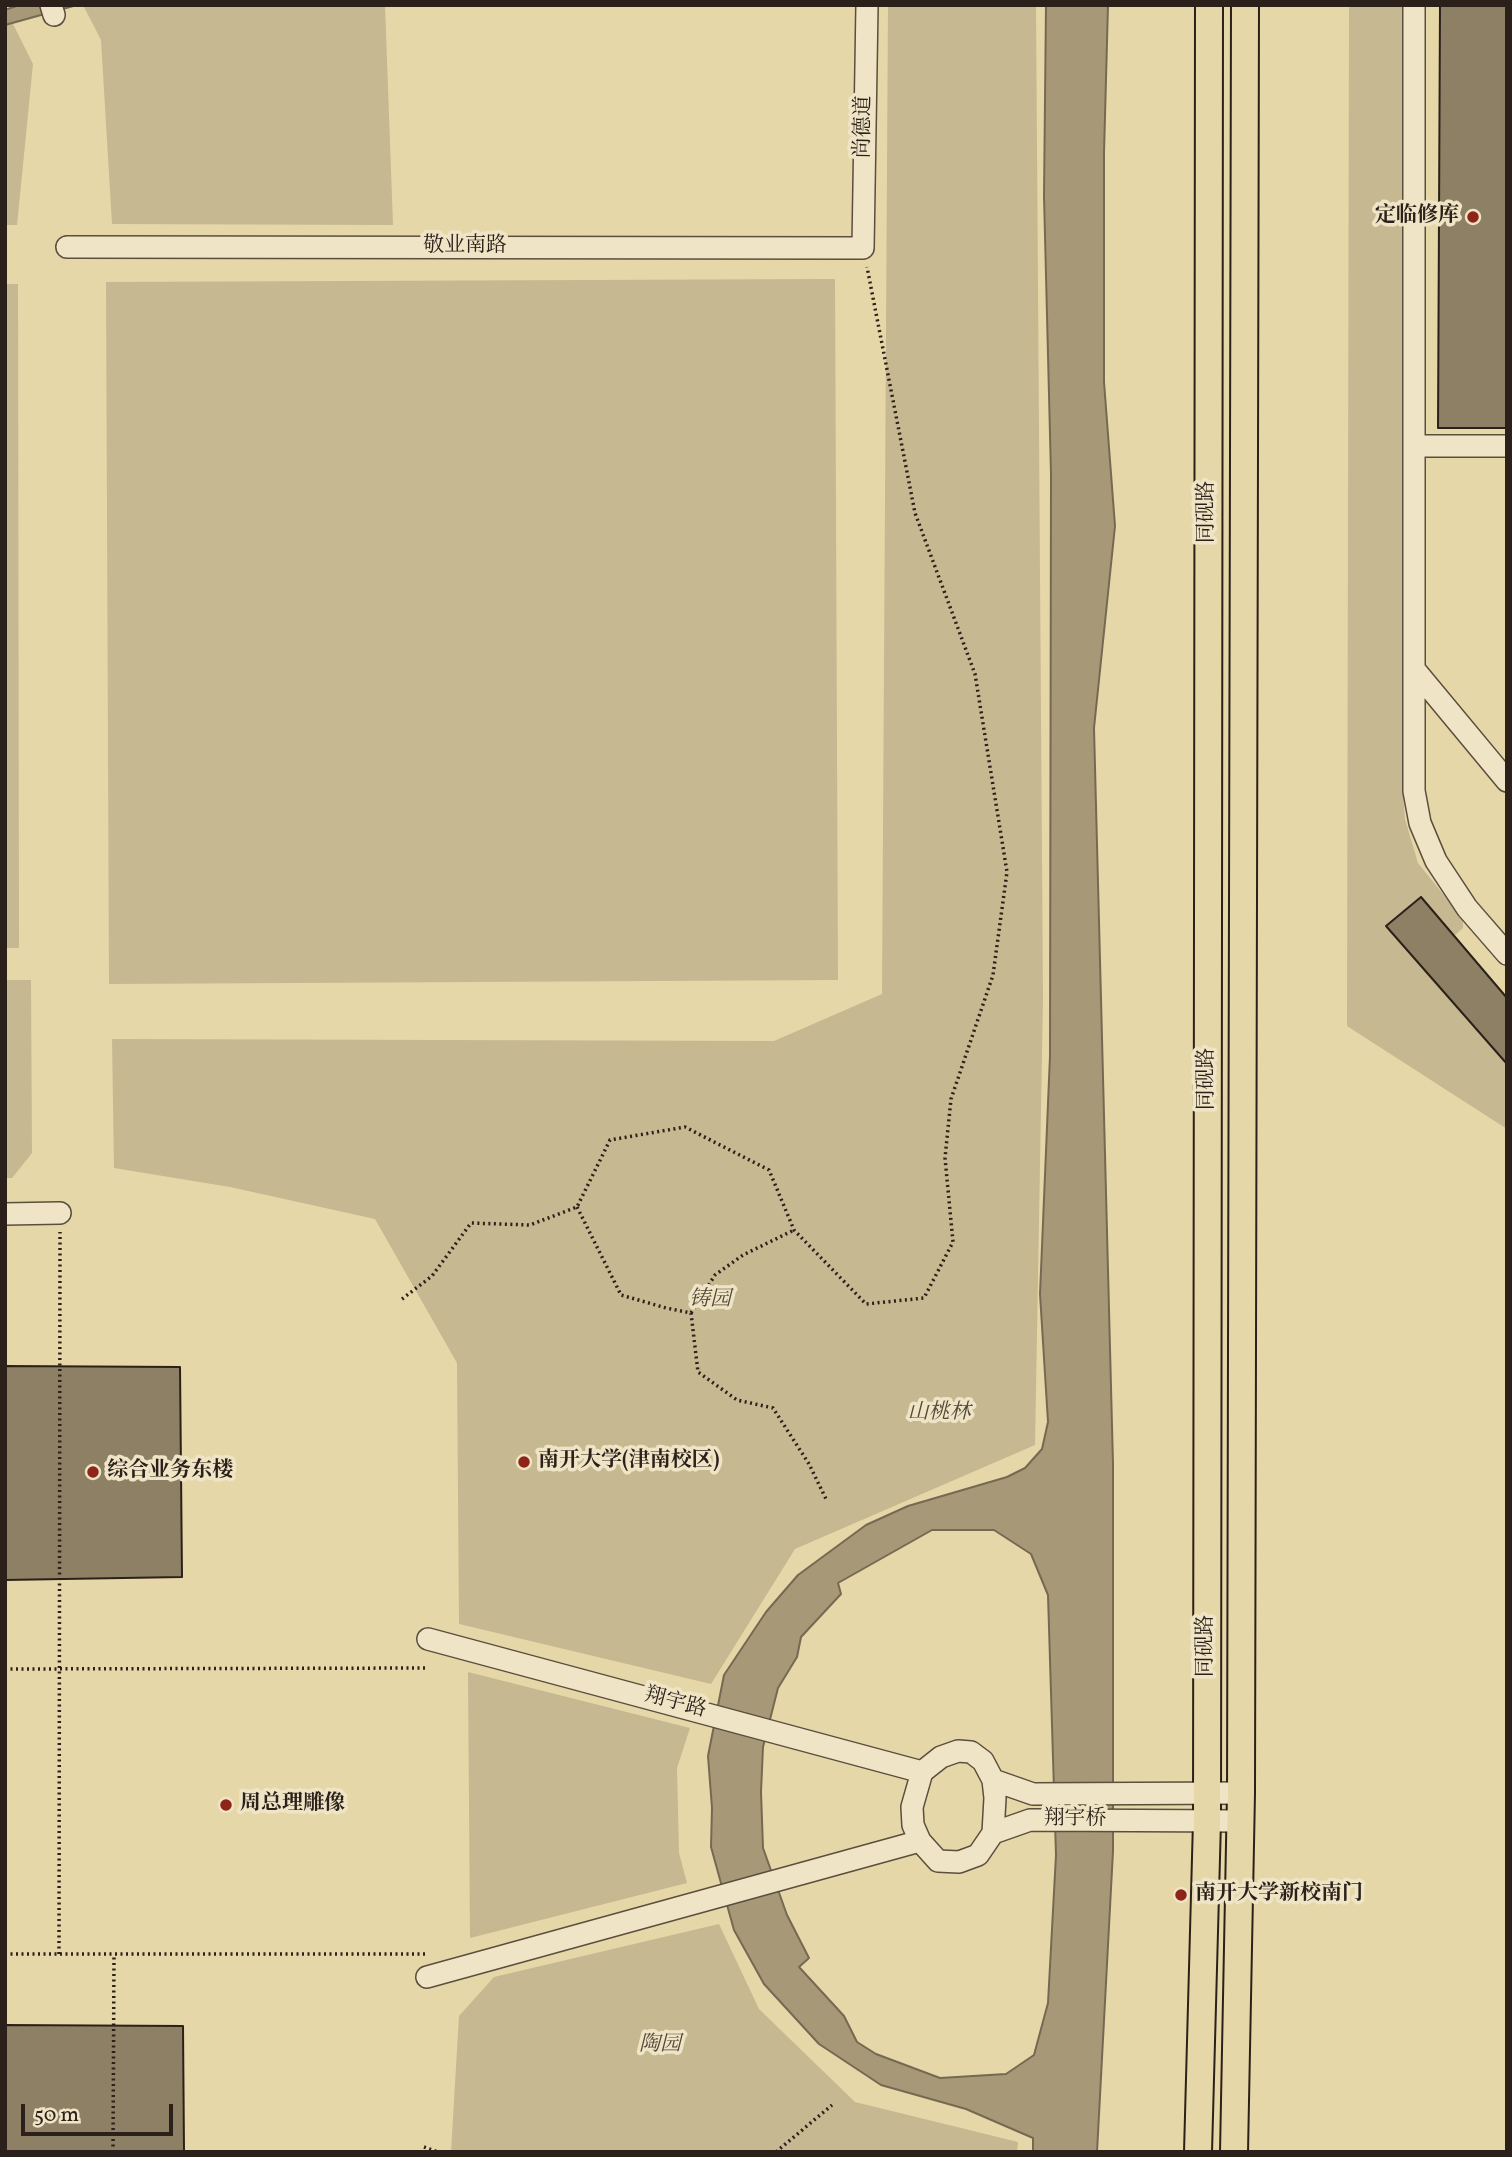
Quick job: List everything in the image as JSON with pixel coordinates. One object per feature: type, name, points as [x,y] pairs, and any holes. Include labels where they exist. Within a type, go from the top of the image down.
[{"type":"main road","name":"同砚路","points":[[1198,2152],[1207,1821],[1209,5]]},
{"type":"main road","name":"同砚路","points":[[1234,2152],[1241,1821],[1245,5]]},
{"type":"street","name":"尚德道","points":[[863,248],[867,5]]},
{"type":"street","points":[[1414,5],[1414,792],[1420,823],[1436,861],[1466,908],[1507,954]]},
{"type":"street","name":"敬业南路","points":[[67,247],[863,248]]},
{"type":"street","points":[[1414,446],[1507,446]]},
{"type":"street","points":[[1414,669],[1507,781]]},
{"type":"street","points":[[5,1214],[60,1213]]},
{"type":"street","name":"翔宇路","points":[[428,1639],[922,1772]]},
{"type":"street","points":[[958,1751],[971,1752],[984,1761],[993,1780],[993,1833],[978,1855],[959,1862],[937,1861],[920,1842],[913,1825],[912,1807],[922,1772],[941,1757],[958,1751]]},
{"type":"street","name":"翔宇桥","points":[[993,1780],[1033,1794],[1241,1793]]},
{"type":"street","name":"翔宇桥","points":[[993,1833],[1030,1820],[1241,1821]]},
{"type":"street","points":[[427,1977],[920,1842]]},
{"type":"path","points":[[402,1299],[432,1276],[471,1223],[530,1225],[577,1208],[610,1140],[685,1127],[769,1170],[794,1230],[866,1304],[924,1298],[953,1242],[945,1158],[951,1099],[993,975],[1007,872],[975,674],[915,513],[863,248]]},
{"type":"path","points":[[577,1208],[621,1295],[691,1313]]},
{"type":"path","points":[[59,1954],[60,1213]]},
{"type":"path","points":[[794,1230],[743,1255],[715,1275],[691,1313],[698,1372],[737,1400],[773,1409],[809,1464],[827,1501]]},
{"type":"path","points":[[5,1669],[428,1668]]},
{"type":"path","points":[[5,1954],[427,1954]]},
{"type":"path","points":[[113,2152],[114,1954]]},
{"type":"path","points":[[776,2152],[832,2105]]},
{"type":"path","points":[[424,2147],[438,2152]]},
{"type":"green space","points":[[83,5],[385,5],[393,225],[112,224],[101,40]]},
{"type":"green space","name":"铸园","points":[[888,5],[1036,5],[1043,998],[1035,1445],[795,1549],[711,1684],[459,1624],[457,1363],[375,1219],[230,1187],[114,1168],[112,1039],[774,1041],[882,994]]},
{"type":"green space","points":[[1349,5],[1403,5],[1402,783],[1405,819],[1418,863],[1463,919],[1463,928],[1454,936],[1507,1064],[1507,1129],[1347,1026]]},
{"type":"green space","points":[[5,8],[33,64],[17,225],[5,225]]},
{"type":"green space","points":[[835,279],[838,980],[109,984],[106,282]]},
{"type":"green space","points":[[5,284],[18,284],[19,948],[5,948]]},
{"type":"green space","points":[[5,980],[31,980],[32,1153],[12,1178],[5,1178]]},
{"type":"green space","points":[[468,1672],[690,1728],[677,1768],[679,1853],[687,1883],[470,1938]]},
{"type":"green space","name":"陶园","points":[[719,1924],[759,2009],[855,2102],[1018,2142],[1017,2152],[451,2152],[459,2016],[494,1977]]},
{"type":"shaded area","points":[[19,5],[77,5],[5,25],[5,10]]},
{"type":"shaded area","points":[[1046,5],[1108,5],[1104,153],[1104,382],[1115,526],[1094,728],[1113,1464],[1113,1851],[1097,2152],[1033,2152],[1033,2138],[966,2109],[881,2085],[819,2044],[764,1984],[734,1930],[711,1847],[712,1808],[708,1756],[724,1675],[766,1612],[798,1575],[866,1525],[908,1506],[1007,1477],[1025,1468],[1042,1449],[1048,1422],[1040,1294],[1050,1056],[1051,474],[1044,196]],"holes":[[[932,1530],[994,1530],[1031,1554],[1048,1595],[1056,1855],[1048,2003],[1034,2055],[1006,2074],[940,2078],[876,2054],[857,2042],[844,2016],[799,1967],[809,1958],[787,1915],[763,1848],[763,1747],[778,1688],[797,1657],[801,1637],[841,1594],[838,1583]]]},
{"type":"building","name":"定临修库","points":[[1440,5],[1507,5],[1507,428],[1438,428]]},
{"type":"building","points":[[1421,897],[1507,998],[1507,1064],[1386,926]]},
{"type":"building","name":"综合业务东楼","points":[[5,1366],[180,1367],[182,1577],[5,1580]]},
{"type":"building","points":[[5,2025],[183,2026],[184,2152],[5,2152]]},
{"type":"place","name":"定临修库","points":[[1473,217]]},
{"type":"place","name":"南开大学(津南校区)","points":[[524,1462]]},
{"type":"place","name":"综合业务东楼","points":[[93,1472]]},
{"type":"place","name":"周总理雕像","points":[[226,1805]]},
{"type":"place","name":"南开大学新校南门","points":[[1181,1895]]},
{"type":"park label","name":"山桃林","points":[[939,1414]]}]
